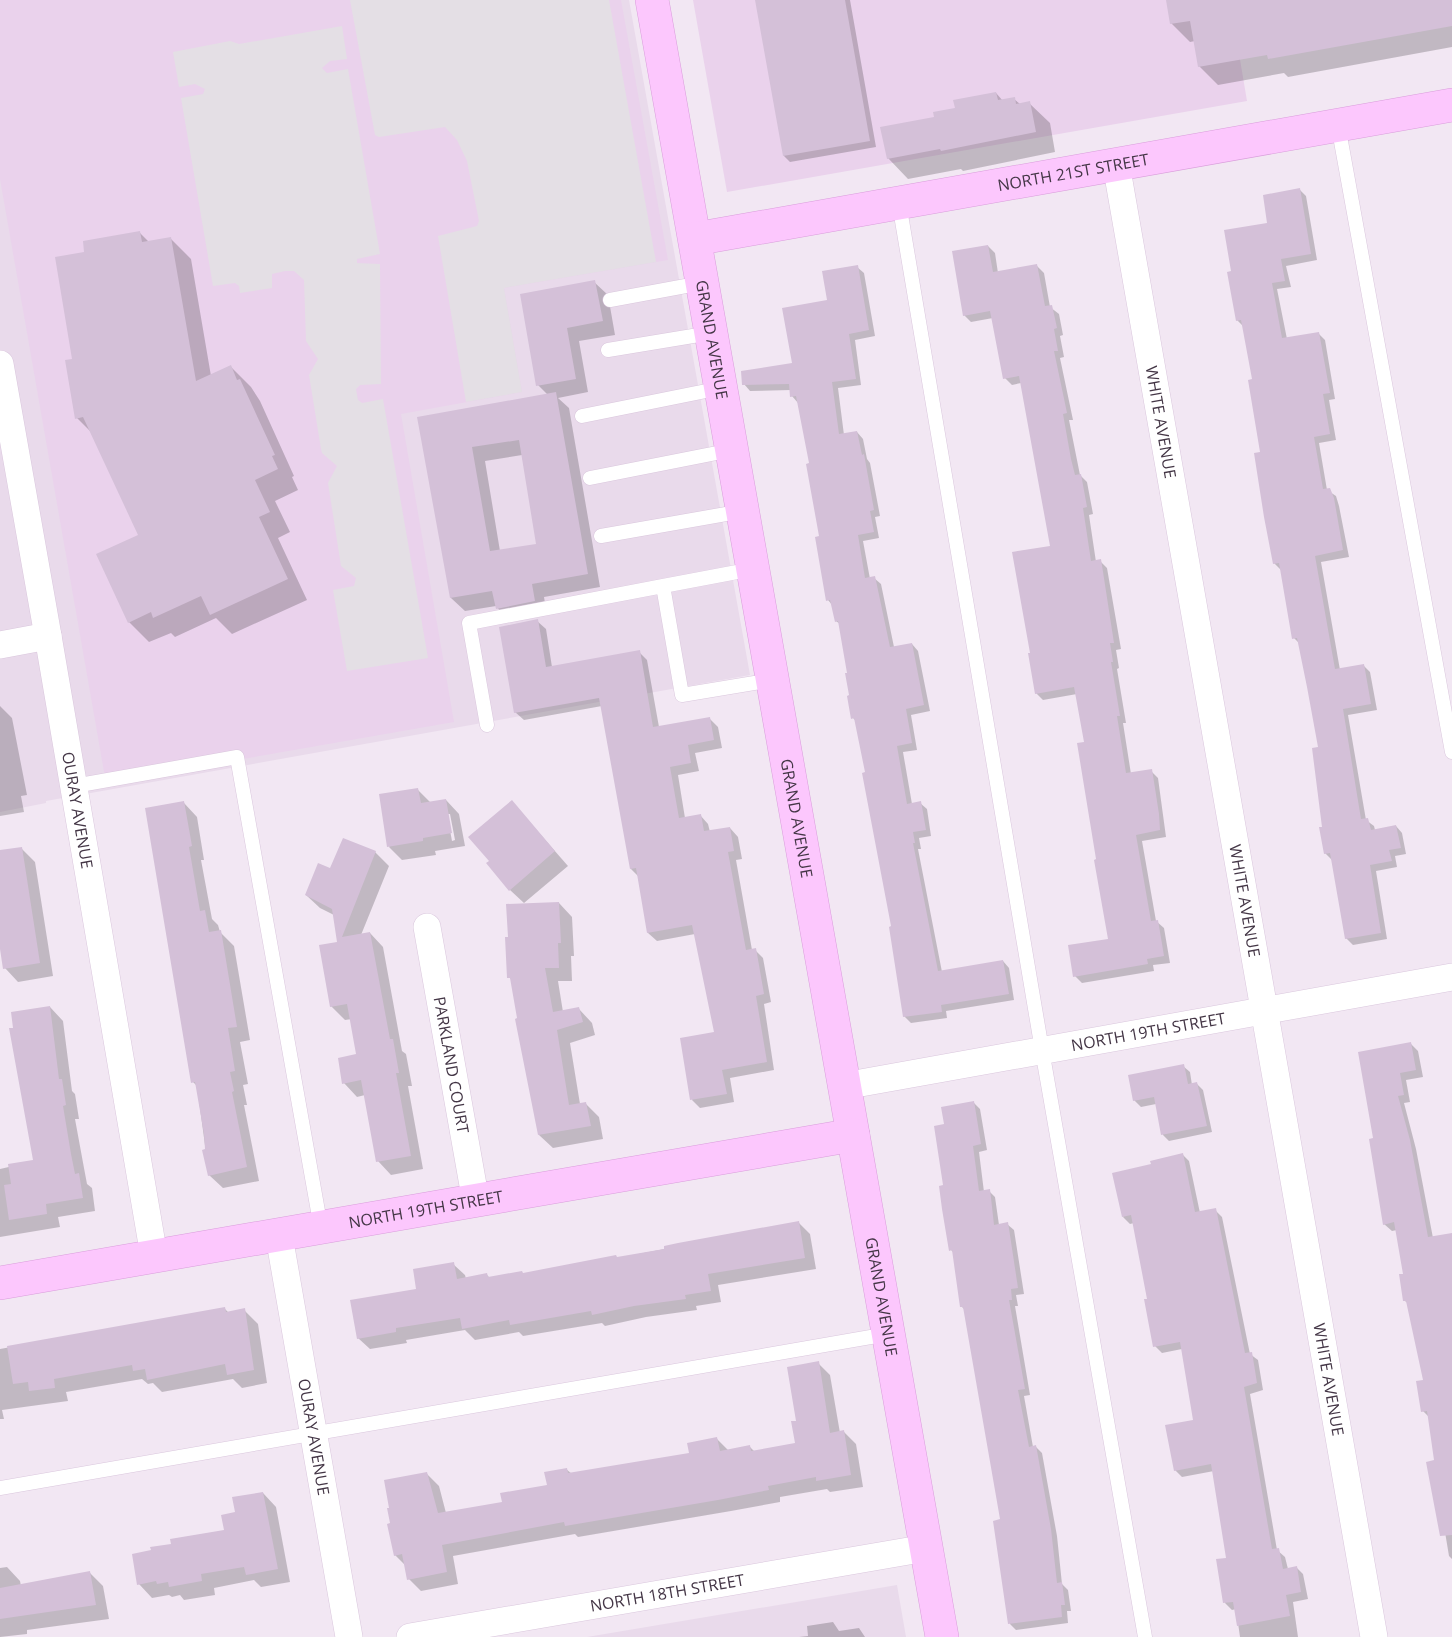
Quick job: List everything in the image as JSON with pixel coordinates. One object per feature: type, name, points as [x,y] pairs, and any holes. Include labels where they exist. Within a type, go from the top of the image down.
[{"type":"street","name":"GRAND AVENUE","points":[[652,0],[942,1637]]},
{"type":"street","name":"NORTH 21ST STREET","points":[[694,239],[1452,105]]},
{"type":"street","name":"WHITE AVENUE","points":[[1116,164],[1374,1637]]},
{"type":"street","name":"OURAY AVENUE","points":[[0,364],[154,1256]]},
{"type":"street","points":[[0,645],[48,636]]},
{"type":"street","name":"PARKLAND COURT","points":[[427,927],[476,1202]]},
{"type":"street","name":"NORTH 19TH STREET","points":[[844,1086],[1452,977]]},
{"type":"street","name":"NORTH 19TH STREET","points":[[0,1283],[853,1135]]},
{"type":"street","name":"OURAY AVENUE","points":[[279,1236],[349,1637]]},
{"type":"street","name":"NORTH 18TH STREET","points":[[410,1637],[926,1548]]},
{"type":"lane","points":[[1338,125],[1452,752]]},
{"type":"lane","points":[[899,203],[1042,1050],[1145,1637]]},
{"type":"lane","points":[[610,300],[702,283]]},
{"type":"lane","points":[[608,350],[711,333]]},
{"type":"lane","points":[[582,416],[721,388]]},
{"type":"lane","points":[[590,478],[732,450]]},
{"type":"lane","points":[[601,536],[742,511]]},
{"type":"lane","points":[[487,725],[469,623],[753,569]]},
{"type":"lane","points":[[663,586],[682,695],[772,680]]},
{"type":"lane","points":[[74,786],[237,757],[321,1228]]},
{"type":"lane","points":[[0,1488],[888,1334]]},
{"type":"shaded area","points":[[0,0],[629,0],[750,675],[46,801],[46,803],[0,812]]},
{"type":"shaded area","points":[[0,0],[621,0],[668,260],[504,288],[522,392],[401,414],[454,722],[106,783],[0,179]]},
{"type":"shaded area","points":[[350,0],[609,0],[656,262],[504,288],[522,392],[466,402],[438,236],[477,226],[479,221],[467,161],[457,140],[445,127],[379,137],[375,135]]},
{"type":"shaded area","points":[[693,0],[1230,0],[1247,101],[727,192]]},
{"type":"shaded area","points":[[342,26],[347,59],[330,61],[322,68],[327,73],[348,69],[380,254],[357,259],[357,263],[380,264],[381,384],[360,385],[356,389],[358,400],[362,403],[383,399],[428,658],[347,671],[333,590],[354,586],[356,578],[341,566],[328,483],[337,466],[322,453],[321,449],[309,375],[318,359],[306,341],[304,280],[294,271],[285,271],[272,274],[272,288],[240,293],[239,286],[235,283],[213,286],[181,98],[203,94],[205,89],[195,84],[179,87],[173,52],[230,41],[239,44]]},
{"type":"shaded area","points":[[897,1585],[906,1637],[587,1637]]},
{"type":"building","points":[[755,0],[845,0],[870,141],[783,156]]},
{"type":"building","points":[[1166,0],[1452,0],[1452,26],[1268,59],[1267,55],[1198,67],[1190,21],[1170,24]]},
{"type":"building","points":[[996,92],[998,100],[1015,97],[1016,104],[1030,101],[1036,132],[887,159],[880,127],[934,117],[933,112],[955,108],[953,100]]},
{"type":"building","points":[[1300,188],[1311,254],[1281,259],[1285,281],[1272,283],[1282,338],[1319,332],[1330,393],[1323,394],[1330,434],[1314,437],[1323,489],[1330,488],[1334,498],[1343,550],[1315,556],[1335,669],[1364,664],[1371,704],[1343,709],[1361,819],[1368,818],[1371,830],[1396,825],[1401,848],[1389,850],[1392,861],[1370,865],[1381,933],[1345,939],[1330,853],[1324,854],[1319,827],[1322,827],[1312,748],[1318,747],[1307,687],[1297,638],[1292,639],[1279,563],[1273,564],[1264,517],[1254,453],[1260,452],[1248,380],[1252,379],[1241,320],[1236,321],[1227,272],[1231,271],[1224,230],[1267,223],[1263,195]]},
{"type":"building","points":[[140,231],[142,242],[171,237],[196,381],[231,365],[237,380],[240,379],[275,455],[272,456],[278,469],[255,480],[270,512],[259,517],[288,579],[210,615],[201,596],[153,618],[151,612],[128,623],[96,554],[138,535],[83,417],[75,419],[65,360],[72,359],[55,257],[84,252],[83,241]]},
{"type":"building","points":[[988,245],[993,272],[1037,264],[1045,306],[1052,305],[1057,328],[1054,329],[1058,351],[1054,351],[1067,413],[1063,414],[1071,459],[1075,475],[1081,474],[1087,507],[1083,508],[1091,561],[1101,559],[1114,643],[1110,643],[1113,662],[1111,662],[1126,773],[1152,769],[1159,814],[1160,830],[1136,835],[1151,921],[1158,920],[1164,956],[1147,959],[1148,964],[1073,977],[1068,945],[1108,939],[1077,743],[1084,742],[1074,687],[1035,694],[1012,552],[1050,546],[1019,376],[1003,379],[990,311],[963,316],[952,251]]},
{"type":"building","points":[[858,265],[869,330],[849,334],[856,379],[832,382],[839,434],[857,431],[862,455],[864,454],[874,510],[870,511],[874,532],[858,535],[865,578],[875,576],[890,647],[912,643],[924,705],[906,709],[912,743],[897,746],[907,804],[921,801],[926,830],[913,832],[915,843],[913,843],[938,971],[1003,960],[1009,994],[941,1005],[942,1012],[903,1017],[889,927],[891,926],[862,773],[865,772],[847,696],[849,695],[845,673],[847,673],[838,621],[835,622],[830,600],[826,601],[815,537],[819,536],[806,464],[809,463],[796,396],[790,397],[789,384],[742,385],[741,371],[792,363],[782,308],[827,300],[822,271]]},
{"type":"building","points":[[595,280],[603,321],[567,328],[576,379],[536,386],[520,294]]},
{"type":"building","points":[[556,392],[588,574],[532,584],[535,601],[496,609],[492,591],[450,598],[417,417]],"holes":[[[519,440],[536,544],[490,551],[472,447]]]},
{"type":"building","points":[[538,619],[546,667],[640,650],[653,727],[710,717],[714,740],[688,745],[691,763],[670,767],[679,818],[701,814],[704,831],[730,827],[734,851],[728,852],[746,950],[756,948],[764,994],[756,996],[767,1062],[722,1070],[727,1094],[690,1100],[680,1038],[714,1032],[692,925],[647,933],[636,868],[630,869],[599,698],[514,713],[499,627]]},
{"type":"building","points":[[418,788],[421,803],[446,799],[452,833],[387,847],[379,794]]},
{"type":"building","points":[[512,800],[555,851],[509,891],[486,863],[489,861],[468,837]]},
{"type":"building","points":[[184,801],[200,911],[205,910],[209,932],[221,930],[237,1027],[228,1028],[235,1071],[230,1072],[234,1091],[232,1092],[247,1167],[208,1176],[202,1150],[205,1149],[204,1134],[195,1082],[191,1083],[145,808]]},
{"type":"building","points":[[343,838],[376,851],[342,937],[370,932],[390,1039],[393,1039],[399,1073],[396,1073],[411,1156],[376,1162],[361,1080],[342,1084],[338,1058],[356,1054],[347,1004],[330,1007],[319,945],[337,942],[332,909],[305,895],[318,863],[330,868]]},
{"type":"building","points":[[22,847],[40,963],[3,969],[0,949],[0,850]]},
{"type":"building","points":[[559,902],[561,943],[558,943],[559,968],[545,968],[553,1012],[579,1007],[583,1022],[557,1030],[569,1105],[586,1102],[591,1126],[538,1135],[515,1019],[517,1018],[510,978],[507,978],[506,904]]},
{"type":"building","points":[[50,1006],[59,1079],[62,1079],[66,1105],[63,1106],[71,1154],[75,1174],[79,1173],[83,1198],[46,1204],[47,1214],[9,1220],[4,1185],[11,1184],[8,1164],[33,1160],[9,1028],[13,1028],[11,1012]]},
{"type":"building","points":[[1411,1042],[1416,1070],[1400,1073],[1404,1095],[1398,1096],[1410,1140],[1428,1237],[1452,1233],[1452,1535],[1440,1536],[1426,1462],[1434,1460],[1427,1411],[1421,1412],[1416,1381],[1423,1380],[1406,1301],[1403,1301],[1399,1274],[1403,1274],[1394,1222],[1383,1225],[1369,1139],[1373,1138],[1358,1052]]},
{"type":"building","points":[[1184,1064],[1188,1084],[1197,1082],[1207,1126],[1161,1135],[1154,1097],[1133,1101],[1128,1075]]},
{"type":"building","points":[[974,1101],[981,1144],[973,1146],[979,1191],[990,1189],[994,1225],[1008,1222],[1018,1288],[1011,1289],[1012,1300],[1009,1300],[1025,1389],[1018,1390],[1029,1447],[1036,1445],[1051,1529],[1057,1583],[1062,1582],[1065,1605],[1061,1605],[1062,1617],[1008,1624],[993,1521],[1000,1519],[963,1307],[960,1307],[952,1250],[949,1251],[939,1186],[943,1185],[934,1126],[944,1124],[941,1107]]},
{"type":"building","points":[[1183,1153],[1195,1212],[1216,1208],[1245,1353],[1252,1352],[1257,1383],[1244,1387],[1272,1549],[1279,1548],[1283,1569],[1297,1566],[1301,1592],[1286,1595],[1290,1616],[1237,1626],[1233,1602],[1223,1603],[1216,1559],[1226,1558],[1211,1464],[1174,1471],[1165,1425],[1193,1420],[1180,1342],[1153,1347],[1144,1299],[1147,1299],[1131,1215],[1122,1217],[1112,1173],[1151,1164],[1150,1161]]},
{"type":"building","points":[[799,1221],[805,1258],[708,1274],[711,1291],[685,1295],[686,1299],[634,1306],[592,1315],[591,1311],[510,1325],[509,1320],[462,1329],[460,1318],[396,1328],[396,1332],[357,1339],[350,1300],[416,1289],[413,1269],[454,1262],[457,1279],[487,1273],[488,1277],[522,1271],[523,1273],[616,1255],[617,1257],[664,1249],[664,1246],[678,1243]]},
{"type":"building","points":[[225,1307],[226,1312],[245,1308],[254,1370],[227,1375],[225,1364],[147,1380],[145,1369],[133,1371],[132,1365],[54,1379],[55,1388],[29,1391],[28,1382],[13,1384],[7,1346]]},
{"type":"building","points":[[819,1361],[830,1433],[844,1430],[851,1475],[816,1481],[816,1477],[768,1486],[769,1490],[718,1500],[565,1526],[564,1522],[442,1545],[447,1572],[407,1580],[402,1554],[394,1556],[387,1524],[390,1523],[387,1508],[389,1508],[384,1480],[427,1472],[438,1513],[502,1502],[500,1493],[547,1485],[544,1472],[567,1468],[568,1473],[689,1453],[687,1443],[717,1437],[720,1451],[750,1445],[751,1451],[795,1443],[791,1421],[796,1421],[787,1367]]},
{"type":"building","points":[[263,1492],[278,1569],[246,1575],[244,1567],[201,1574],[202,1581],[169,1587],[168,1582],[157,1584],[156,1581],[137,1585],[132,1554],[151,1550],[150,1547],[171,1544],[170,1539],[224,1530],[221,1515],[235,1512],[232,1497]]},
{"type":"building","points":[[90,1571],[96,1605],[0,1619],[0,1588]]}]
